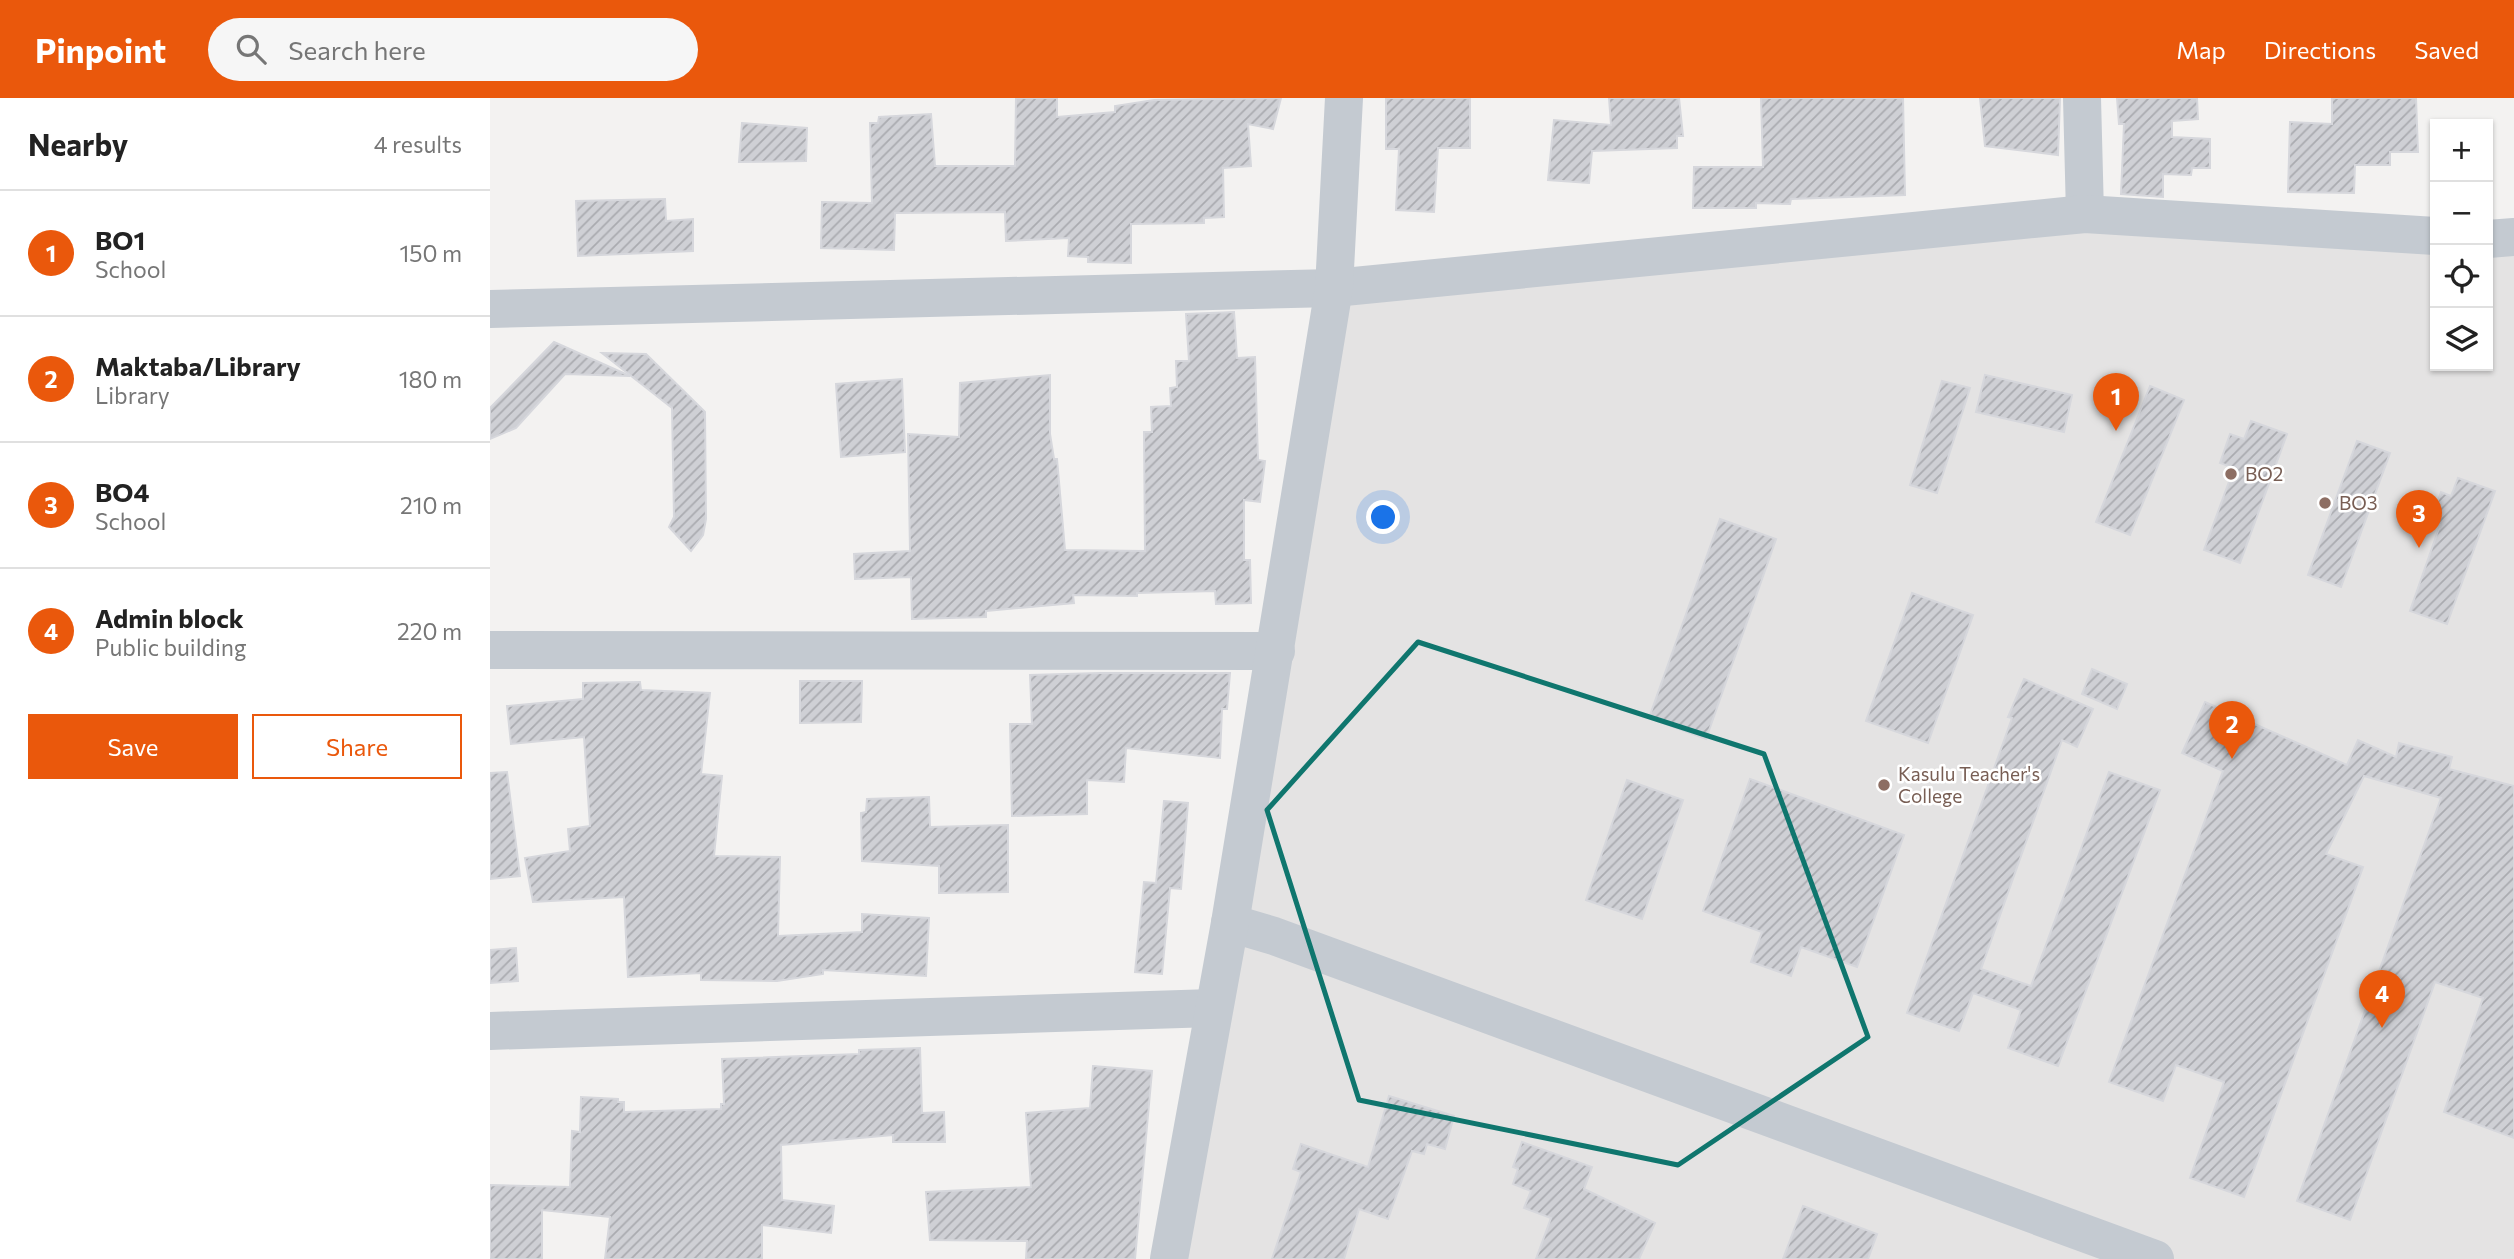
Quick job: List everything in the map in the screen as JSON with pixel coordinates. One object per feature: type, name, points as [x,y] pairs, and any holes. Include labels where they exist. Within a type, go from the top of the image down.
[{"type":"street","points":[[1169,1259],[1230,922],[1334,288],[1344,98]]},
{"type":"street","points":[[2082,98],[2085,215]]},
{"type":"street","points":[[490,309],[1334,288],[2085,215],[2430,236]]},
{"type":"street","points":[[2493,239],[2514,237]]},
{"type":"street","points":[[490,650],[1276,651]]},
{"type":"street","points":[[1230,922],[2155,1259]]},
{"type":"street","points":[[490,1031],[1213,1007]]},
{"type":"highlighted area","points":[[1418,642],[1764,754],[1868,1037],[1678,1165],[1359,1100],[1267,810]]},
{"type":"shaded area","name":"Kasulu Teacher's College","points":[[2087,212],[2430,233],[2430,371],[2493,371],[2493,236],[2514,235],[2514,1259],[1171,1259],[1336,285]]},
{"type":"building","points":[[1016,98],[1057,98],[1057,117],[1115,112],[1115,106],[1154,100],[1281,98],[1273,129],[1248,124],[1251,166],[1223,168],[1224,217],[1204,218],[1204,223],[1131,224],[1131,263],[1088,262],[1088,257],[1068,256],[1069,238],[1006,241],[1005,212],[895,213],[894,250],[821,248],[822,202],[872,203],[870,123],[878,123],[879,117],[931,114],[935,166],[1015,166]]},
{"type":"building","points":[[1386,98],[1470,98],[1470,148],[1438,148],[1434,212],[1396,210],[1399,149],[1386,149]]},
{"type":"building","points":[[1609,98],[1679,98],[1683,136],[1677,136],[1677,148],[1592,151],[1589,183],[1548,180],[1554,120],[1611,125]]},
{"type":"building","points":[[1761,98],[1903,98],[1905,195],[1791,199],[1790,204],[1756,203],[1756,208],[1693,208],[1694,167],[1763,167]]},
{"type":"building","points":[[1980,98],[2060,98],[2058,155],[1985,146]]},
{"type":"building","points":[[2117,98],[2197,98],[2198,119],[2172,121],[2172,137],[2210,139],[2210,168],[2192,168],[2191,175],[2163,174],[2163,197],[2121,194],[2124,124],[2119,124]]},
{"type":"building","points":[[2332,98],[2416,98],[2418,152],[2390,152],[2390,165],[2355,165],[2354,193],[2288,192],[2290,122],[2332,124]]},
{"type":"building","points":[[742,123],[807,128],[806,161],[739,162]]},
{"type":"building","points":[[665,199],[666,221],[693,219],[693,251],[578,256],[576,201]]},
{"type":"building","points":[[1234,312],[1237,358],[1255,357],[1258,460],[1265,461],[1260,502],[1244,500],[1244,560],[1250,560],[1251,603],[1216,604],[1215,591],[1137,593],[1137,596],[1073,595],[1074,603],[986,611],[986,617],[912,619],[911,577],[855,579],[854,554],[910,551],[908,434],[959,437],[960,383],[1050,375],[1050,434],[1054,459],[1057,459],[1065,550],[1145,551],[1144,432],[1152,432],[1151,407],[1171,406],[1170,388],[1177,387],[1176,361],[1189,361],[1186,314]]},
{"type":"building","points":[[554,342],[630,376],[565,374],[516,428],[490,439],[490,408]]},
{"type":"building","points":[[602,353],[646,354],[705,412],[706,519],[703,535],[691,551],[669,527],[674,517],[672,408]]},
{"type":"building","points":[[1985,375],[2072,395],[2064,432],[1976,412]]},
{"type":"building","points":[[902,379],[905,452],[841,457],[836,384]]},
{"type":"building","points":[[1942,381],[1970,388],[1937,493],[1910,485]]},
{"type":"building","points":[[2150,386],[2184,400],[2130,535],[2096,522]]},
{"type":"building","points":[[2251,421],[2287,434],[2240,563],[2204,550],[2234,468],[2220,463],[2230,434],[2244,439]]},
{"type":"building","points":[[2357,441],[2390,453],[2341,587],[2308,575]]},
{"type":"building","points":[[2458,478],[2495,491],[2447,624],[2410,611],[2440,525],[2430,522],[2441,492],[2451,496]]},
{"type":"building","points":[[1720,519],[1776,539],[1706,739],[1649,718]]},
{"type":"building","points":[[1912,593],[1973,615],[1928,743],[1866,721]]},
{"type":"building","points":[[2092,669],[2127,684],[2117,709],[2082,694]]},
{"type":"building","points":[[1230,673],[1227,709],[1222,709],[1220,758],[1126,748],[1124,782],[1087,780],[1087,814],[1012,816],[1010,724],[1032,724],[1030,675]]},
{"type":"building","points":[[2024,679],[2093,709],[2077,747],[2062,740],[1981,969],[2031,986],[2109,772],[2160,790],[2058,1066],[2008,1048],[2021,1010],[1973,993],[1959,1031],[1907,1013],[2012,718],[2008,717]]},
{"type":"building","points":[[800,681],[862,681],[861,722],[800,723]]},
{"type":"building","points":[[640,682],[641,690],[710,693],[701,774],[722,776],[714,856],[780,857],[778,936],[862,932],[862,914],[929,918],[926,976],[823,970],[823,974],[777,981],[701,980],[701,973],[628,977],[624,897],[533,902],[525,858],[570,851],[568,829],[590,826],[584,737],[511,744],[507,706],[583,699],[583,683]]},
{"type":"building","points":[[2205,702],[2347,765],[2358,740],[2396,757],[2399,743],[2452,757],[2449,769],[2514,786],[2514,1138],[2444,1112],[2483,998],[2435,982],[2350,1220],[2297,1201],[2441,798],[2364,776],[2326,854],[2363,867],[2244,1197],[2190,1178],[2224,1082],[2176,1065],[2163,1101],[2109,1082],[2223,771],[2182,753]]},
{"type":"building","points":[[507,772],[520,876],[490,879],[490,773]]},
{"type":"building","points":[[1750,779],[1904,835],[1857,967],[1801,947],[1791,976],[1751,962],[1762,932],[1703,911]]},
{"type":"building","points":[[1627,780],[1683,800],[1642,919],[1586,900]]},
{"type":"building","points":[[929,797],[930,827],[1008,825],[1008,892],[939,893],[939,866],[862,861],[861,813],[866,812],[867,799]]},
{"type":"building","points":[[1164,801],[1188,803],[1181,889],[1170,888],[1162,974],[1135,972],[1144,882],[1156,883]]},
{"type":"building","points":[[516,948],[518,981],[490,983],[490,950]]},
{"type":"building","points":[[920,1048],[922,1113],[944,1112],[945,1142],[893,1142],[893,1135],[781,1145],[782,1200],[834,1206],[831,1233],[762,1225],[762,1259],[605,1259],[610,1217],[542,1210],[542,1259],[490,1259],[490,1185],[570,1187],[572,1131],[580,1132],[581,1097],[618,1099],[618,1102],[624,1102],[624,1112],[721,1109],[721,1104],[724,1104],[722,1059],[859,1054],[859,1050]]},
{"type":"building","points":[[1093,1066],[1152,1071],[1135,1259],[1026,1259],[1027,1241],[930,1240],[926,1192],[1031,1187],[1026,1113],[1090,1108]]},
{"type":"building","points":[[1389,1096],[1454,1116],[1445,1149],[1427,1144],[1424,1154],[1412,1151],[1388,1219],[1359,1209],[1344,1259],[1272,1259],[1301,1172],[1293,1169],[1301,1144],[1368,1167]]},
{"type":"building","points":[[1522,1142],[1592,1167],[1584,1189],[1655,1223],[1639,1259],[1536,1259],[1551,1218],[1524,1208],[1531,1191],[1513,1184],[1518,1169],[1513,1167]]},
{"type":"building","points":[[1803,1206],[1877,1234],[1868,1259],[1783,1259]]},
{"type":"place","name":"BO1","points":[[2116,431]]},
{"type":"place","name":"BO2","points":[[2231,474]]},
{"type":"place","name":"BO3","points":[[2325,503]]},
{"type":"place","name":"BO4","points":[[2419,548]]},
{"type":"place","name":"Maktaba/Library","points":[[2232,759]]},
{"type":"place","name":"Kasulu Teacher's College","points":[[1884,785]]},
{"type":"place","name":"Admin block","points":[[2382,1028]]}]
